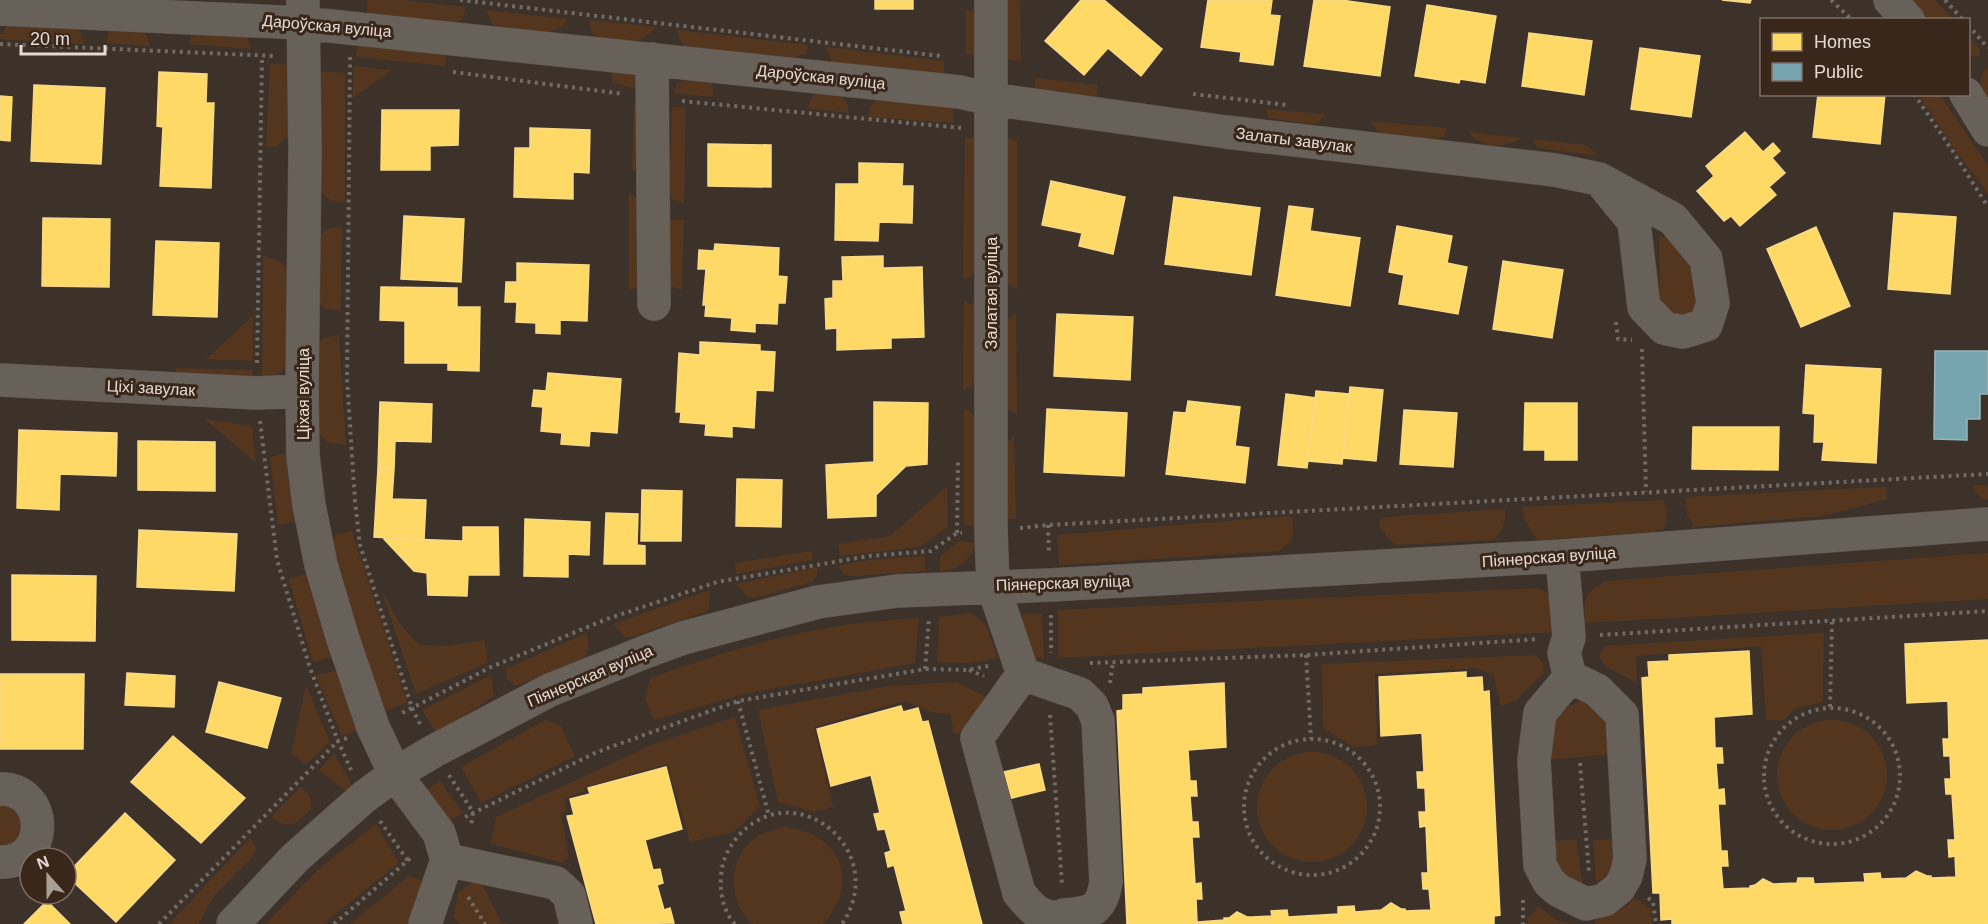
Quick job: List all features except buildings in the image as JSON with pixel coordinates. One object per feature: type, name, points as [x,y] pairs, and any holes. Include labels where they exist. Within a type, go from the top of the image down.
[{"type":"street","name":"Залатая вуліца","points":[[991,0],[975,95],[993,586],[1018,674]]},
{"type":"street","points":[[1890,0],[1906,18]]},
{"type":"street","name":"Дароўская вуліца","points":[[0,9],[303,11],[652,59],[975,95]]},
{"type":"street","name":"Ціхая вуліца","points":[[303,11],[305,76],[302,391],[303,456],[309,505],[321,565],[373,727],[395,774],[442,858]]},
{"type":"street","points":[[652,59],[654,304]]},
{"type":"street","name":"Залаты завулак","points":[[975,95],[1226,132],[1555,170],[1599,179],[1672,219],[1706,259],[1713,303],[1706,325],[1683,332],[1664,328],[1644,307],[1634,222],[1599,179]]},
{"type":"street","points":[[1967,96],[1988,130]]},
{"type":"street","name":"Ціхі завулак","points":[[0,380],[257,393],[302,391]]},
{"type":"street","name":"Піянерская вуліца","points":[[233,924],[295,858],[364,797],[395,774],[550,690],[683,638],[818,602],[897,591],[1086,583],[1562,556],[1988,524]]},
{"type":"street","points":[[1562,556],[1569,637],[1564,653],[1570,677]]},
{"type":"street","points":[[1018,674],[1080,694],[1092,706],[1098,721],[1105,894],[1098,905],[1087,913],[1064,915],[1061,918],[1046,917],[1031,908],[1019,893],[977,738],[1018,674]]},
{"type":"street","points":[[1570,677],[1597,690],[1622,715],[1630,859],[1626,876],[1619,888],[1604,900],[1586,904],[1558,890],[1549,882],[1540,865],[1534,760],[1540,713],[1570,677]]},
{"type":"street","points":[[0,789],[16,792],[27,799],[38,821],[38,832],[27,852],[18,859],[0,862]]},
{"type":"street","points":[[424,924],[442,858],[556,883],[569,895],[576,924]]},
{"type":"path","points":[[460,0],[959,59],[975,95],[960,128]]},
{"type":"path","points":[[1832,0],[1850,18]]},
{"type":"path","points":[[1945,0],[1961,18]]},
{"type":"path","points":[[1970,27],[1988,48]]},
{"type":"path","points":[[1915,96],[1988,207]]},
{"type":"path","points":[[1616,316],[1618,339],[1634,340]]},
{"type":"path","points":[[957,533],[958,453]]},
{"type":"path","points":[[1020,517],[1020,528]]},
{"type":"path","points":[[1082,664],[1306,655],[1988,611]]},
{"type":"path","points":[[1830,707],[1832,622]]},
{"type":"path","points":[[1306,655],[1311,739]]},
{"type":"path","points":[[442,858],[473,812],[597,752],[738,701],[925,669],[1018,674],[1050,710],[1064,915]]},
{"type":"path","points":[[968,670],[1018,674]]},
{"type":"path","points":[[738,701],[769,816]]},
{"type":"path","points":[[1830,707],[1851,710],[1870,719],[1885,733],[1896,752],[1900,771],[1898,792],[1890,811],[1876,827],[1859,838],[1839,843],[1817,842],[1796,834],[1780,820],[1768,801],[1763,780],[1766,758],[1774,738],[1790,722],[1809,711],[1830,707]]},
{"type":"path","points":[[1311,739],[1332,742],[1351,751],[1366,765],[1376,783],[1380,803],[1378,824],[1370,843],[1356,859],[1339,870],[1319,875],[1297,873],[1276,865],[1260,851],[1249,832],[1244,811],[1246,789],[1255,769],[1271,753],[1280,748],[1290,743],[1311,739]]},
{"type":"path","points":[[159,924],[338,741],[364,797],[408,861]]},
{"type":"path","points":[[1580,763],[1591,902]]},
{"type":"path","points":[[735,924],[723,902],[720,880],[724,859],[734,841],[750,825],[769,816],[790,813],[811,818],[830,827],[844,843],[854,862],[857,883],[853,904],[842,924]]},
{"type":"path","points":[[334,924],[408,861],[442,858]]},
{"type":"path","points":[[408,861],[442,858]]},
{"type":"path","points":[[442,858],[485,924]]},
{"type":"path","points":[[1523,896],[1523,924]]},
{"type":"path","points":[[1644,896],[1653,902],[1656,924]]},
{"type":"shaded area","points":[[368,0],[401,0],[466,7],[462,20],[450,24],[366,16]]},
{"type":"shaded area","points":[[1002,0],[1020,0],[1021,61],[1004,59]]},
{"type":"shaded area","points":[[1908,0],[1935,0],[1952,18],[1925,18]]},
{"type":"shaded area","points":[[486,10],[567,19],[563,27],[542,35],[502,30],[493,24]]},
{"type":"shaded area","points":[[966,10],[976,12],[980,56],[966,54]]},
{"type":"shaded area","points":[[589,20],[655,27],[644,38],[620,44],[604,41],[595,35],[591,30]]},
{"type":"shaded area","points":[[10,23],[77,27],[82,35],[83,44],[0,39],[0,35]]},
{"type":"shaded area","points":[[109,26],[145,31],[150,46],[107,43]]},
{"type":"shaded area","points":[[677,30],[808,45],[806,53],[790,60],[689,49],[680,41]]},
{"type":"shaded area","points":[[193,31],[246,34],[251,49],[189,44]]},
{"type":"shaded area","points":[[1970,38],[1980,50],[1980,56],[1970,55]]},
{"type":"shaded area","points":[[360,42],[447,49],[445,66],[355,57]]},
{"type":"shaded area","points":[[826,47],[944,61],[944,77],[832,63]]},
{"type":"shaded area","points":[[270,64],[293,65],[289,135],[277,146],[266,147]]},
{"type":"shaded area","points":[[353,66],[392,70],[353,98]]},
{"type":"shaded area","points":[[1988,66],[1988,99],[1980,82]]},
{"type":"shaded area","points":[[612,67],[636,74],[646,91],[612,83]]},
{"type":"shaded area","points":[[318,71],[345,73],[345,202],[332,200],[321,192]]},
{"type":"shaded area","points":[[695,78],[712,79],[713,97],[674,93],[677,83]]},
{"type":"shaded area","points":[[1036,78],[1098,85],[1096,99],[1034,91]]},
{"type":"shaded area","points":[[823,91],[841,95],[847,104],[849,113],[807,108],[815,93]]},
{"type":"shaded area","points":[[1920,96],[1941,96],[1988,166],[1988,196]]},
{"type":"shaded area","points":[[878,99],[954,106],[953,123],[868,117],[870,106]]},
{"type":"shaded area","points":[[634,102],[646,104],[637,170],[632,171]]},
{"type":"shaded area","points":[[672,107],[686,108],[684,203],[673,200],[669,191]]},
{"type":"shaded area","points":[[1265,109],[1325,114],[1318,123],[1310,124],[1269,118]]},
{"type":"shaded area","points":[[1369,121],[1447,128],[1444,137],[1433,140],[1380,133]]},
{"type":"shaded area","points":[[1469,132],[1521,138],[1508,144],[1493,145],[1479,141]]},
{"type":"shaded area","points":[[965,138],[979,138],[978,267],[970,277],[963,278]]},
{"type":"shaded area","points":[[1008,139],[1017,140],[1017,290],[1007,283],[1006,274]]},
{"type":"shaded area","points":[[1532,139],[1586,145],[1599,156],[1538,148]]},
{"type":"shaded area","points":[[629,193],[644,204],[640,287],[629,290]]},
{"type":"shaded area","points":[[670,220],[684,220],[682,290],[671,286],[668,279]]},
{"type":"shaded area","points":[[342,227],[341,311],[326,309],[317,302],[319,237],[326,229]]},
{"type":"shaded area","points":[[1659,236],[1672,238],[1687,259],[1701,295],[1696,314],[1684,321],[1665,310],[1660,296]]},
{"type":"shaded area","points":[[263,256],[281,263],[288,273],[287,362],[278,375],[262,380]]},
{"type":"shaded area","points":[[964,301],[977,307],[977,377],[972,386],[963,390]]},
{"type":"shaded area","points":[[1016,313],[1017,414],[1009,410],[1001,400],[1007,321]]},
{"type":"shaded area","points":[[253,316],[253,361],[206,359]]},
{"type":"shaded area","points":[[339,335],[346,445],[329,443],[320,435],[314,350],[322,339]]},
{"type":"shaded area","points":[[176,368],[253,370],[252,380],[175,376]]},
{"type":"shaded area","points":[[964,409],[971,411],[975,420],[975,525],[964,525]]},
{"type":"shaded area","points":[[205,419],[252,426],[256,463]]},
{"type":"shaded area","points":[[1014,436],[1016,519],[1003,519],[1000,448]]},
{"type":"shaded area","points":[[288,453],[298,520],[278,525],[270,457]]},
{"type":"shaded area","points":[[1988,485],[1988,500],[1981,499],[1972,486]]},
{"type":"shaded area","points":[[947,486],[948,527],[918,547],[840,556],[838,544],[890,536]]},
{"type":"shaded area","points":[[1885,487],[1888,499],[1822,516],[1694,527],[1687,514],[1685,497]]},
{"type":"shaded area","points":[[1664,500],[1667,514],[1665,528],[1652,532],[1537,540],[1524,518],[1522,507]]},
{"type":"shaded area","points":[[1505,509],[1503,526],[1494,540],[1396,545],[1386,536],[1378,522],[1384,517]]},
{"type":"shaded area","points":[[1292,516],[1291,540],[1278,551],[1059,565],[1057,535]]},
{"type":"shaded area","points":[[352,531],[407,702],[378,715],[331,543],[337,534]]},
{"type":"shaded area","points":[[960,541],[977,543],[963,564],[940,572],[940,557]]},
{"type":"shaded area","points":[[812,551],[813,560],[736,574],[735,563]]},
{"type":"shaded area","points":[[1988,553],[1988,599],[1585,623],[1586,598],[1592,590],[1605,581]]},
{"type":"shaded area","points":[[925,556],[925,571],[855,576],[845,575],[837,566],[868,560]]},
{"type":"shaded area","points":[[818,567],[817,575],[812,582],[754,598],[747,596],[736,584]]},
{"type":"shaded area","points":[[307,574],[335,655],[313,663],[289,579]]},
{"type":"shaded area","points":[[1537,588],[1554,598],[1556,632],[1058,658],[1058,610]]},
{"type":"shaded area","points":[[381,589],[400,624],[418,644],[450,646],[484,640],[488,662],[416,694]]},
{"type":"shaded area","points":[[710,590],[708,611],[626,638],[613,624]]},
{"type":"shaded area","points":[[972,613],[986,625],[998,658],[967,663],[937,662],[939,617]]},
{"type":"shaded area","points":[[1024,613],[1042,614],[1044,659],[1025,656],[1019,626]]},
{"type":"shaded area","points":[[919,618],[915,663],[743,694],[654,720],[645,699],[650,678],[724,653],[825,628]]},
{"type":"shaded area","points":[[587,633],[589,647],[585,658],[516,686],[507,679],[506,669]]},
{"type":"shaded area","points":[[1824,633],[1823,702],[1796,708],[1784,720],[1766,720],[1761,646],[1636,656],[1637,683],[1605,666],[1599,656],[1604,646]]},
{"type":"shaded area","points":[[1535,655],[1543,662],[1544,673],[1516,700],[1501,706],[1493,674],[1474,668],[1375,674],[1377,745],[1354,747],[1323,728],[1322,664]]},
{"type":"shaded area","points":[[333,671],[341,675],[359,730],[342,736],[316,676]]},
{"type":"shaded area","points":[[491,675],[494,696],[437,734],[422,710]]},
{"type":"shaded area","points":[[957,682],[988,698],[961,734],[953,733],[951,714],[931,712],[905,701],[814,727],[833,807],[814,812],[778,802],[758,710],[888,686]]},
{"type":"shaded area","points":[[306,685],[330,742],[306,764],[291,754]]},
{"type":"shaded area","points":[[1580,701],[1594,705],[1607,715],[1613,754],[1547,760],[1558,712]]},
{"type":"shaded area","points":[[735,717],[760,807],[734,832],[690,842],[667,764],[586,787],[585,791],[564,799],[567,811],[561,814],[569,857],[563,863],[491,844],[496,817],[656,743]]},
{"type":"shaded area","points":[[545,720],[561,726],[575,756],[481,803],[461,767]]},
{"type":"shaded area","points":[[1832,720],[1853,725],[1871,736],[1882,754],[1887,775],[1882,796],[1871,814],[1853,825],[1832,830],[1811,825],[1793,814],[1782,796],[1777,775],[1782,754],[1793,736],[1811,725]]},
{"type":"shaded area","points":[[1312,752],[1333,757],[1351,768],[1362,786],[1367,807],[1362,828],[1351,846],[1333,857],[1312,862],[1291,857],[1273,846],[1262,828],[1257,807],[1262,786],[1273,768],[1291,757]]},
{"type":"shaded area","points":[[334,753],[352,786],[345,791],[319,770]]},
{"type":"shaded area","points":[[440,781],[463,813],[445,824],[427,798],[427,789]]},
{"type":"shaded area","points":[[301,786],[311,798],[311,810],[294,824],[282,824],[271,817]]},
{"type":"shaded area","points":[[0,805],[10,805],[22,814],[21,841],[0,849]]},
{"type":"shaded area","points":[[376,824],[399,863],[323,924],[265,924],[322,866]]},
{"type":"shaded area","points":[[785,827],[804,831],[820,839],[832,849],[839,862],[842,876],[841,892],[835,908],[823,924],[753,924],[738,905],[734,881],[739,857],[755,838]]},
{"type":"shaded area","points":[[250,838],[257,849],[253,856],[214,896],[199,924],[169,924]]},
{"type":"shaded area","points":[[1576,839],[1583,887],[1560,880],[1549,842]]},
{"type":"shaded area","points":[[1616,839],[1613,865],[1608,873],[1596,882],[1593,840]]},
{"type":"shaded area","points":[[409,876],[426,882],[409,924],[350,924]]},
{"type":"shaded area","points":[[473,880],[480,880],[501,922],[510,924],[462,924],[453,918],[458,893]]},
{"type":"shaded area","points":[[1634,897],[1651,909],[1652,924],[1595,924],[1595,919],[1621,909]]},
{"type":"shaded area","points":[[1539,907],[1559,921],[1572,924],[1528,924],[1528,918]]}]
